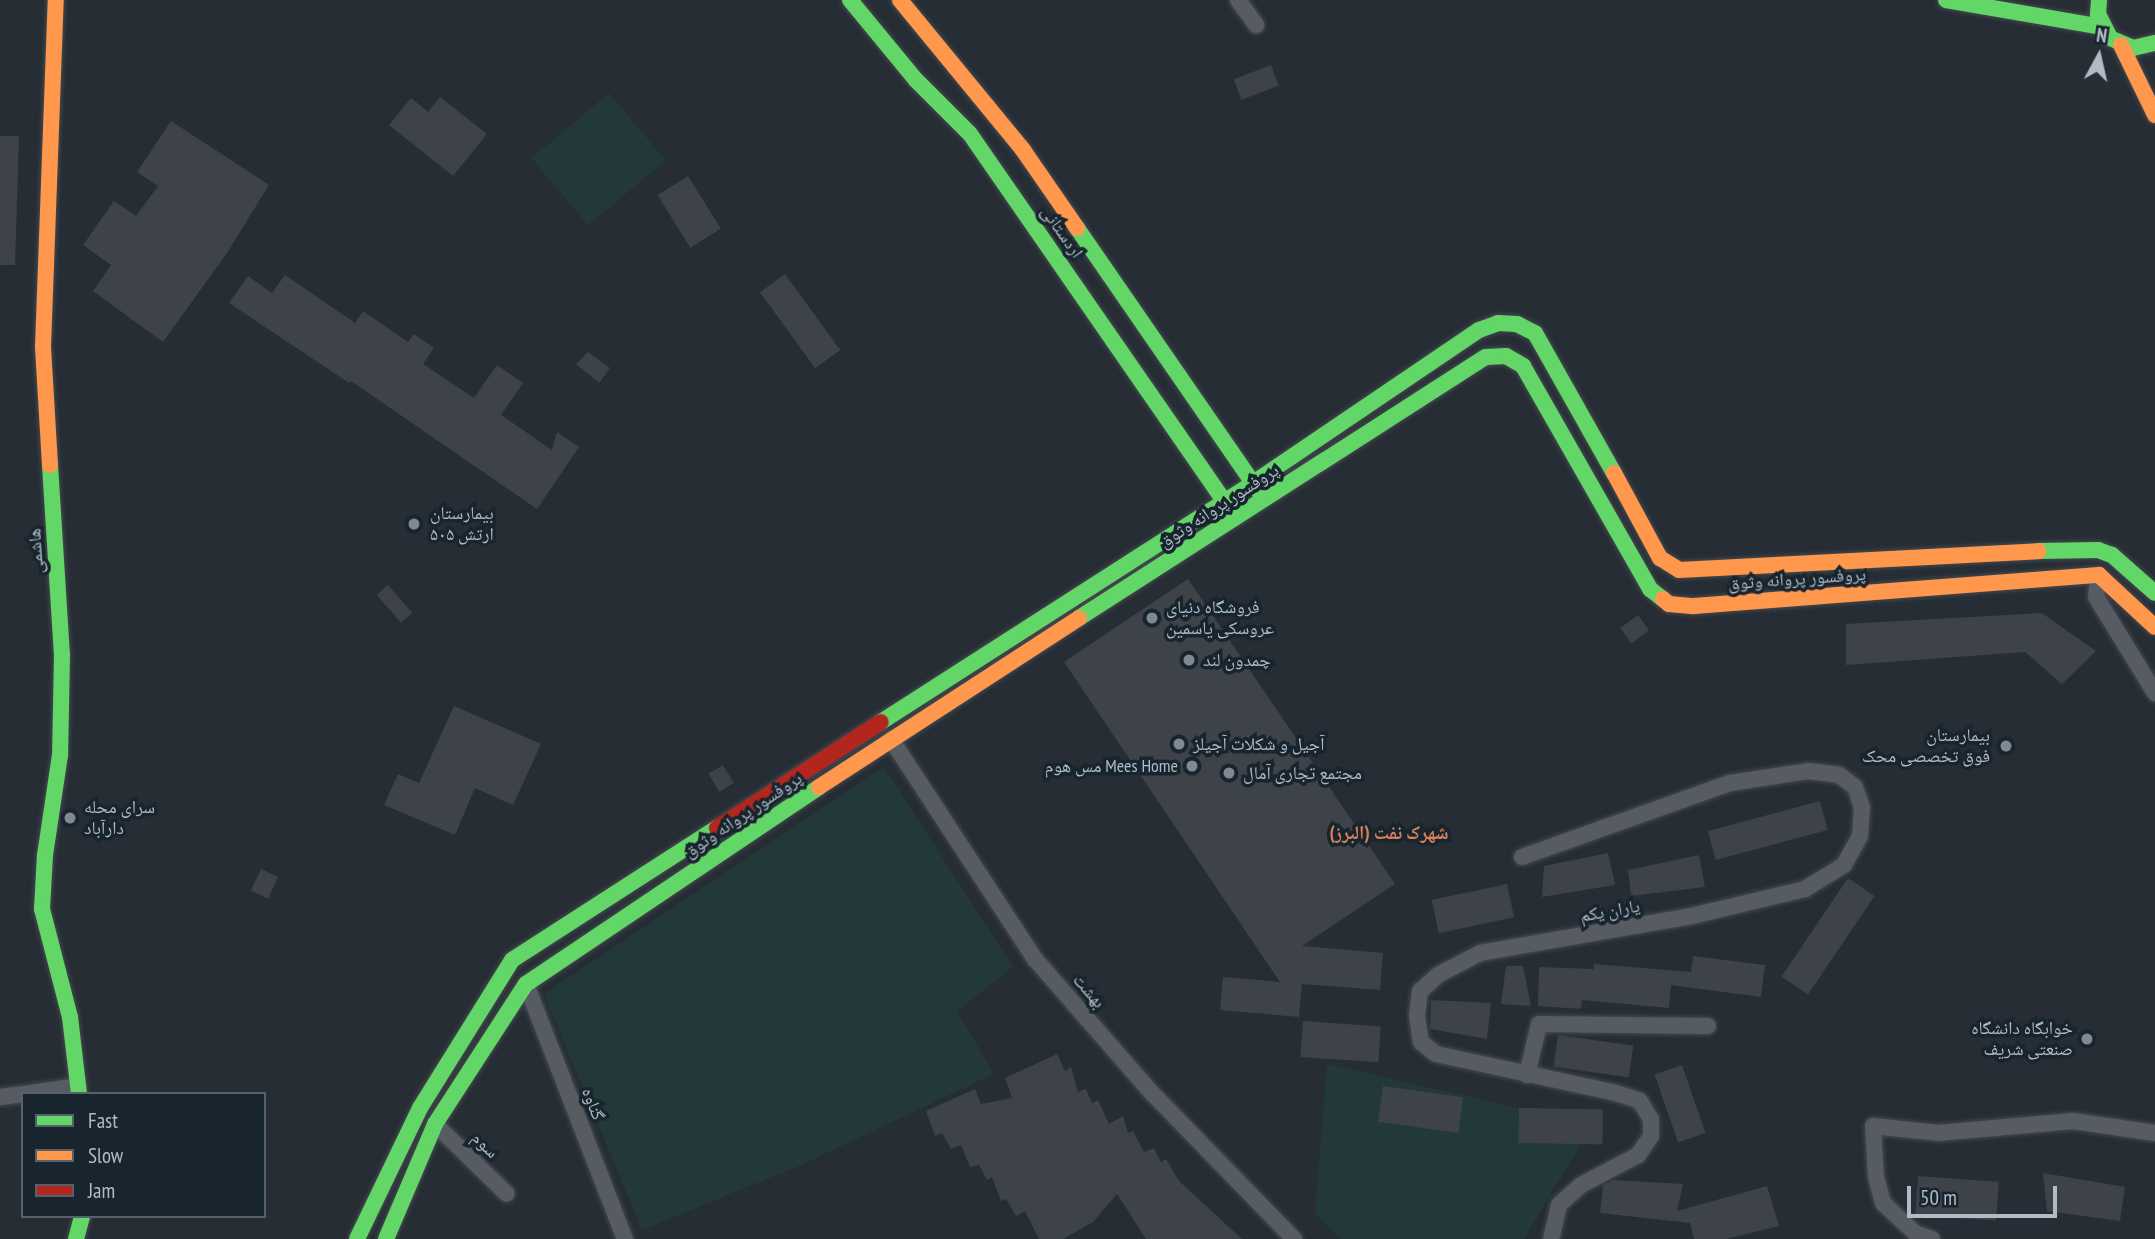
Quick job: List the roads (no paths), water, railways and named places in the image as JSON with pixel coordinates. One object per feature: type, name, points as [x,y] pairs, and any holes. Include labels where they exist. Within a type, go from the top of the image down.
[{"type":"main road","name":"هاشمی","points":[[56,0],[43,347],[61,641],[61,692],[60,755],[46,855],[42,909],[70,1017],[79,1090]]},
{"type":"main road","name":"اردستانی","points":[[850,0],[916,80],[970,134],[1235,518]]},
{"type":"main road","name":"اردستانی","points":[[900,0],[1023,150],[1264,499]]},
{"type":"main road","points":[[1946,0],[2102,27]]},
{"type":"main road","points":[[2099,0],[2098,14],[2102,27],[2121,45],[2155,116]]},
{"type":"main road","points":[[2121,45],[2133,48],[2155,43]]},
{"type":"main road","name":"پروفسور پروانه وثوق","points":[[512,960],[879,721],[1253,483],[1479,330],[1498,323],[1517,324],[1535,334],[1545,347],[1660,558],[1679,570],[2072,549],[2098,550]]},
{"type":"main road","name":"پروفسور پروانه وثوق","points":[[389,1238],[435,1124],[526,984],[891,739],[1486,357],[1506,356],[1523,366],[1650,590],[1669,604],[1694,606],[2099,575]]},
{"type":"main road","points":[[2155,593],[2112,555],[2098,550],[2099,575],[2155,627]]},
{"type":"main road","points":[[1669,604],[1679,570]]},
{"type":"main road","points":[[879,721],[891,739]]},
{"type":"main road","points":[[357,1239],[417,1113],[512,960],[526,984]]},
{"type":"main road","points":[[463,1038],[484,1049]]},
{"type":"main road","points":[[417,1113],[435,1124]]},
{"type":"main road","points":[[76,1239],[83,1218]]},
{"type":"main road","points":[[84,1218],[88,1239]]},
{"type":"main road","points":[[365,1223],[389,1238]]},
{"type":"street","points":[[1238,0],[1256,25]]},
{"type":"street","points":[[2099,575],[2096,597],[2155,693]]},
{"type":"street","name":"بهشت","points":[[891,739],[1035,959],[1152,1093],[1294,1239]]},
{"type":"street","name":"یاران یکم","points":[[1522,857],[1730,783],[1808,771],[1839,775],[1855,787],[1862,807],[1860,836],[1844,865],[1805,889],[1692,916],[1480,953],[1438,975],[1420,991],[1417,1014],[1421,1042],[1436,1054],[1616,1093],[1640,1101],[1651,1119],[1651,1136],[1638,1155],[1581,1185],[1559,1205],[1551,1239]]},
{"type":"street","name":"گناوه","points":[[526,984],[625,1239]]},
{"type":"street","points":[[1527,1075],[1539,1024],[1708,1026]]},
{"type":"street","points":[[51,1092],[79,1090]]},
{"type":"street","points":[[0,1097],[21,1094]]},
{"type":"street","points":[[1932,1239],[1915,1233],[1883,1203],[1876,1177],[1874,1126],[1938,1133],[2073,1121],[2155,1133]]},
{"type":"street","name":"سوم","points":[[435,1124],[507,1194]]},
{"type":"place","name":"بیمارستان ۵۰۵ ارتش","points":[[414,524]]},
{"type":"place","name":"فروشگاه دنیای عروسکی یاسمین","points":[[1152,618]]},
{"type":"place","name":"چمدون لند","points":[[1189,660]]},
{"type":"place","name":"آجیل و شکلات آجیلز","points":[[1179,744]]},
{"type":"place","name":"بیمارستان فوق تخصصی محک","points":[[2006,746]]},
{"type":"place","name":"مس هوم Mees Home","points":[[1192,766]]},
{"type":"place","name":"مجتمع تجاری آمال","points":[[1229,773]]},
{"type":"place","name":"سرای محله دارآباد","points":[[70,818]]},
{"type":"place","name":"خوابگاه دانشگاه صنعتی شریف","points":[[2087,1039]]},
{"type":"district","name":"شهرک نفت (البرز)","points":[[1389,833]]}]
